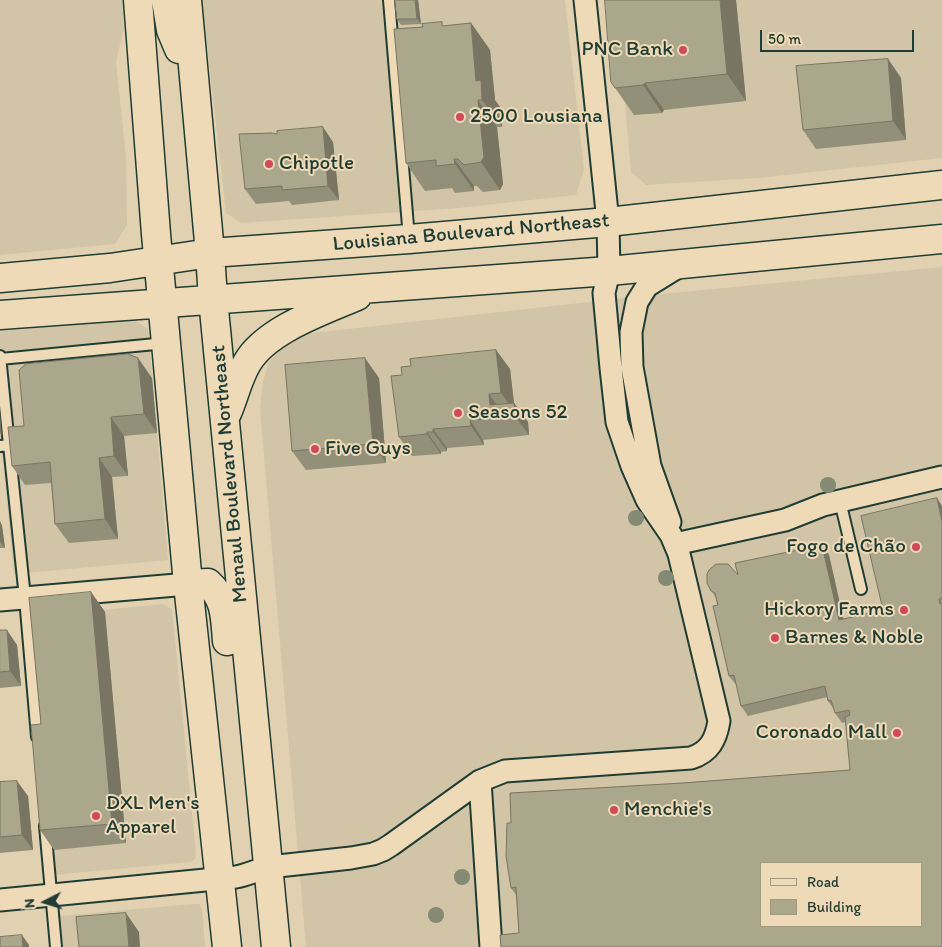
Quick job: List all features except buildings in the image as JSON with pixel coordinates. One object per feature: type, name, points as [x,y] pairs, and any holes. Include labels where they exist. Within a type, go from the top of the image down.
[{"type":"main road","points":[[166,0],[171,30],[196,93]]},
{"type":"main road","name":"Menaul Boulevard Northeast","points":[[187,0],[213,299],[276,947]]},
{"type":"main road","points":[[136,6],[188,584],[227,947]]},
{"type":"main road","name":"Louisiana Boulevard Northeast","points":[[0,278],[110,268],[210,253],[608,222],[942,185]]},
{"type":"main road","points":[[0,315],[609,271],[942,239]]},
{"type":"main road","points":[[225,419],[247,364],[258,348],[279,333],[311,316],[372,289]]},
{"type":"main road","points":[[188,584],[208,583],[216,590],[223,605],[229,663],[251,699]]},
{"type":"street","points":[[0,900],[246,875],[269,867],[373,854],[392,845],[480,781],[504,771],[691,758],[708,750],[714,741],[719,721],[718,711],[683,564],[671,535],[647,500],[632,466],[618,422],[604,294],[609,271],[608,222],[585,0]]},
{"type":"street","points":[[675,544],[669,517],[650,466],[632,367],[631,332],[637,302],[647,286],[684,263]]},
{"type":"street","points":[[675,544],[785,520],[823,505],[942,477]]},
{"type":"street","points":[[0,600],[188,584]]},
{"type":"street","points":[[480,781],[491,947]]},
{"type":"lane","points":[[389,0],[409,239]]},
{"type":"lane","points":[[38,751],[25,598],[5,446],[0,358],[167,343]]},
{"type":"lane","points":[[840,501],[862,589]]},
{"type":"lane","points":[[44,819],[56,947]]},
{"type":"shaded area","points":[[0,0],[122,0],[124,28],[116,62],[126,157],[127,225],[115,244],[0,255]]},
{"type":"shaded area","points":[[202,0],[565,0],[584,170],[576,195],[459,208],[241,223],[226,213]]},
{"type":"shaded area","points":[[616,0],[942,0],[942,158],[758,178],[646,185],[631,172]]},
{"type":"shaded area","points":[[942,267],[942,947],[306,947],[260,409],[263,382],[268,364],[290,342],[312,333],[661,294]]},
{"type":"shaded area","points":[[135,320],[148,329],[168,560],[14,574],[2,453],[0,452],[0,331]]},
{"type":"shaded area","points":[[163,604],[172,609],[195,859],[191,862],[53,875],[33,617]]},
{"type":"shaded area","points":[[199,904],[202,909],[205,947],[62,947],[59,916]]},
{"type":"place","name":"PNC Bank","points":[[683,50]]},
{"type":"place","name":"2500 Lousiana","points":[[460,117]]},
{"type":"place","name":"Chipotle","points":[[269,164]]},
{"type":"place","name":"Seasons 52","points":[[458,413]]},
{"type":"place","name":"Five Guys","points":[[315,449]]},
{"type":"place","name":"Fogo de Chão","points":[[916,547]]},
{"type":"place","name":"Hickory Farms","points":[[904,610]]},
{"type":"place","name":"Barnes & Noble","points":[[775,638]]},
{"type":"place","name":"Coronado Mall","points":[[897,733]]},
{"type":"place","name":"Menchie's","points":[[614,810]]},
{"type":"place","name":"DXL Men's Apparel","points":[[96,816]]}]
